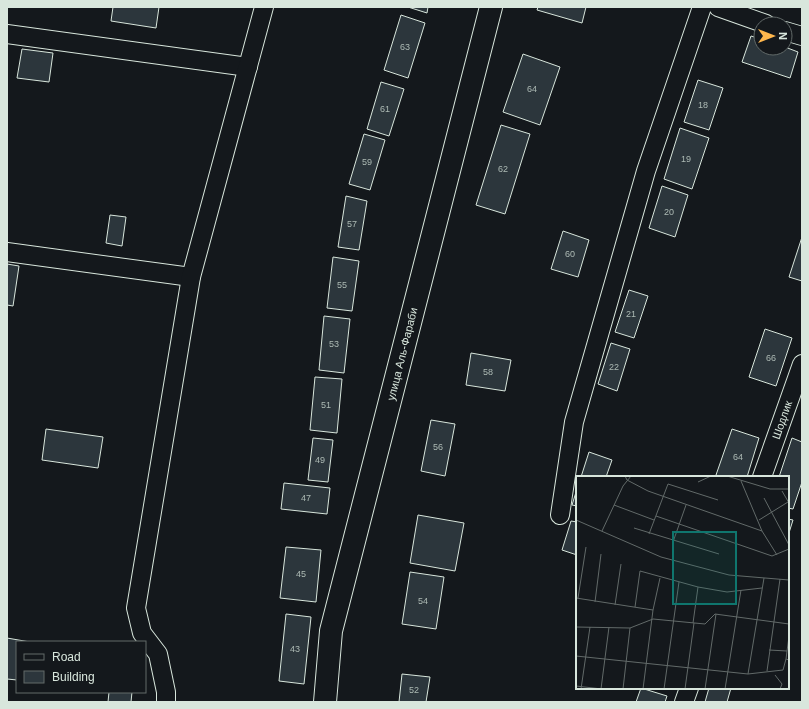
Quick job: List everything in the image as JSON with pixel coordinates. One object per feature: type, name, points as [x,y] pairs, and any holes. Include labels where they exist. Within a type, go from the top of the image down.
[{"type":"main road","name":"улица Аль-Фараби","points":[[325,702],[331,631],[491,7]]},
{"type":"street","points":[[166,702],[166,692],[158,654],[142,633],[136,608],[191,277],[264,7]]},
{"type":"street","points":[[560,515],[574,422],[646,171],[702,7]]},
{"type":"street","points":[[718,7],[753,19]]},
{"type":"street","points":[[7,34],[248,67]]},
{"type":"street","points":[[7,252],[191,277]]},
{"type":"street","name":"Шодлик","points":[[762,476],[802,364]]},
{"type":"street","points":[[684,702],[689,689]]},
{"type":"building","points":[[113,7],[159,7],[156,28],[111,21]]},
{"type":"building","points":[[408,7],[428,7],[427,13]]},
{"type":"building","points":[[538,7],[586,7],[582,23],[537,10]]},
{"type":"building","points":[[401,15],[425,23],[408,78],[384,70]]},
{"type":"building","points":[[751,36],[753,37],[753,56],[793,56],[793,50],[798,52],[790,78],[742,62]]},
{"type":"building","points":[[22,49],[53,53],[49,82],[17,78]]},
{"type":"building","points":[[523,54],[560,67],[540,125],[503,112]]},
{"type":"building","points":[[698,80],[723,88],[709,130],[684,122]]},
{"type":"building","points":[[381,82],[404,89],[389,136],[367,129]]},
{"type":"building","points":[[501,125],[530,134],[505,214],[476,205]]},
{"type":"building","points":[[680,128],[709,138],[692,189],[664,179]]},
{"type":"building","points":[[364,134],[385,140],[370,190],[349,184]]},
{"type":"building","points":[[662,186],[688,195],[675,237],[649,228]]},
{"type":"building","points":[[346,196],[367,201],[359,250],[338,247]]},
{"type":"building","points":[[110,215],[126,217],[122,246],[106,243]]},
{"type":"building","points":[[563,231],[589,240],[578,277],[551,269]]},
{"type":"building","points":[[802,237],[802,281],[789,277]]},
{"type":"building","points":[[333,257],[359,261],[352,311],[327,308]]},
{"type":"building","points":[[7,264],[19,266],[13,306],[7,305]]},
{"type":"building","points":[[629,290],[648,296],[634,338],[615,332]]},
{"type":"building","points":[[324,316],[350,319],[344,373],[319,370]]},
{"type":"building","points":[[765,329],[792,338],[776,386],[749,377]]},
{"type":"building","points":[[611,343],[630,349],[617,391],[598,384]]},
{"type":"building","points":[[471,353],[511,360],[505,391],[466,385]]},
{"type":"building","points":[[315,377],[342,379],[337,433],[310,430]]},
{"type":"building","points":[[431,420],[455,424],[445,476],[421,471]]},
{"type":"building","points":[[46,429],[103,437],[98,468],[42,460]]},
{"type":"building","points":[[732,429],[759,438],[747,476],[716,475]]},
{"type":"building","points":[[313,438],[333,440],[328,482],[308,480]]},
{"type":"building","points":[[792,438],[802,442],[802,482],[793,509],[789,508],[789,476],[779,476]]},
{"type":"building","points":[[589,452],[612,460],[606,476],[581,476]]},
{"type":"building","points":[[284,483],[330,488],[327,514],[281,509]]},
{"type":"building","points":[[576,492],[576,506],[572,505]]},
{"type":"building","points":[[418,515],[464,523],[455,571],[410,563]]},
{"type":"building","points":[[789,519],[793,520],[789,533]]},
{"type":"building","points":[[571,521],[576,522],[576,555],[562,550]]},
{"type":"building","points":[[286,547],[321,550],[316,602],[280,598]]},
{"type":"building","points":[[410,572],[444,577],[436,629],[402,624]]},
{"type":"building","points":[[286,614],[311,617],[304,684],[279,681]]},
{"type":"building","points":[[7,638],[24,641],[16,641],[16,680],[7,679]]},
{"type":"building","points":[[402,674],[430,677],[426,702],[399,702]]},
{"type":"building","points":[[641,689],[667,696],[665,702],[636,702]]},
{"type":"building","points":[[709,689],[731,689],[727,702],[705,702]]},
{"type":"building","points":[[109,693],[132,693],[131,702],[108,702]]}]
